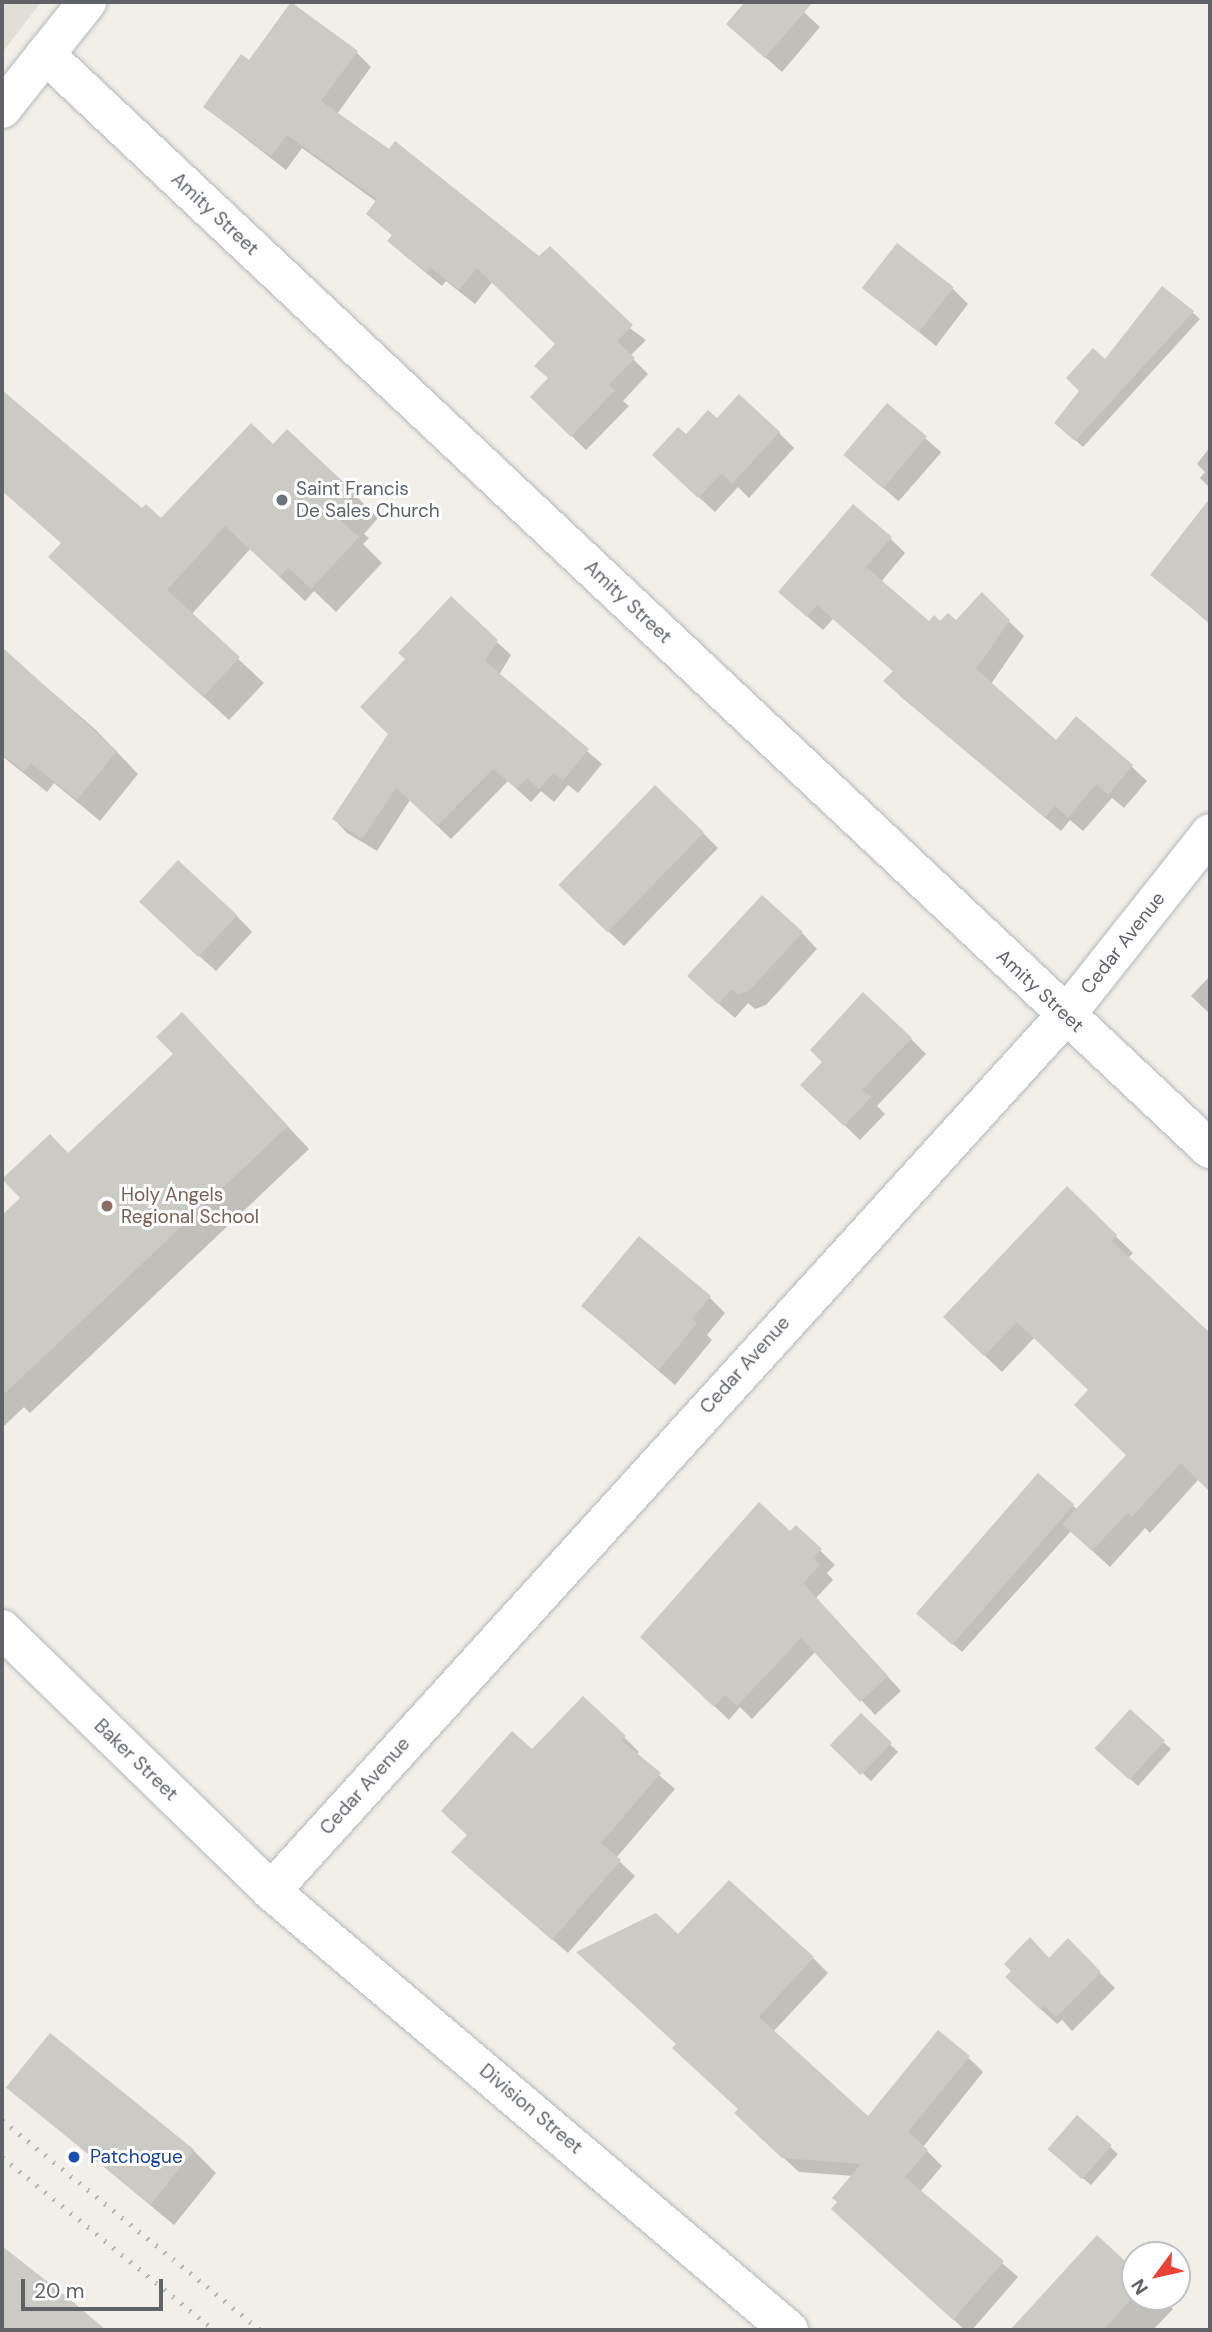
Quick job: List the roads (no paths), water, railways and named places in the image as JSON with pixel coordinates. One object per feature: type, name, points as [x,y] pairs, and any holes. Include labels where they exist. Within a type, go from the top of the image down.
[{"type":"street","points":[[2,109],[87,2]]},
{"type":"street","name":"Amity Street","points":[[45,54],[1210,1149]]},
{"type":"street","name":"Cedar Avenue","points":[[271,1891],[1066,1015],[1210,833]]},
{"type":"street","name":"Baker Street","points":[[2,1629],[271,1891]]},
{"type":"street","name":"Division Street","points":[[271,1891],[789,2330]]},
{"type":"railway","points":[[2,2120],[260,2330]]},
{"type":"railway","points":[[2,2157],[214,2330]]},
{"type":"place","name":"Saint Francis De Sales Church","points":[[282,500]]},
{"type":"place","name":"Holy Angels Regional School","points":[[107,1206]]},
{"type":"place","name":"Patchogue","points":[[74,2157]]}]
